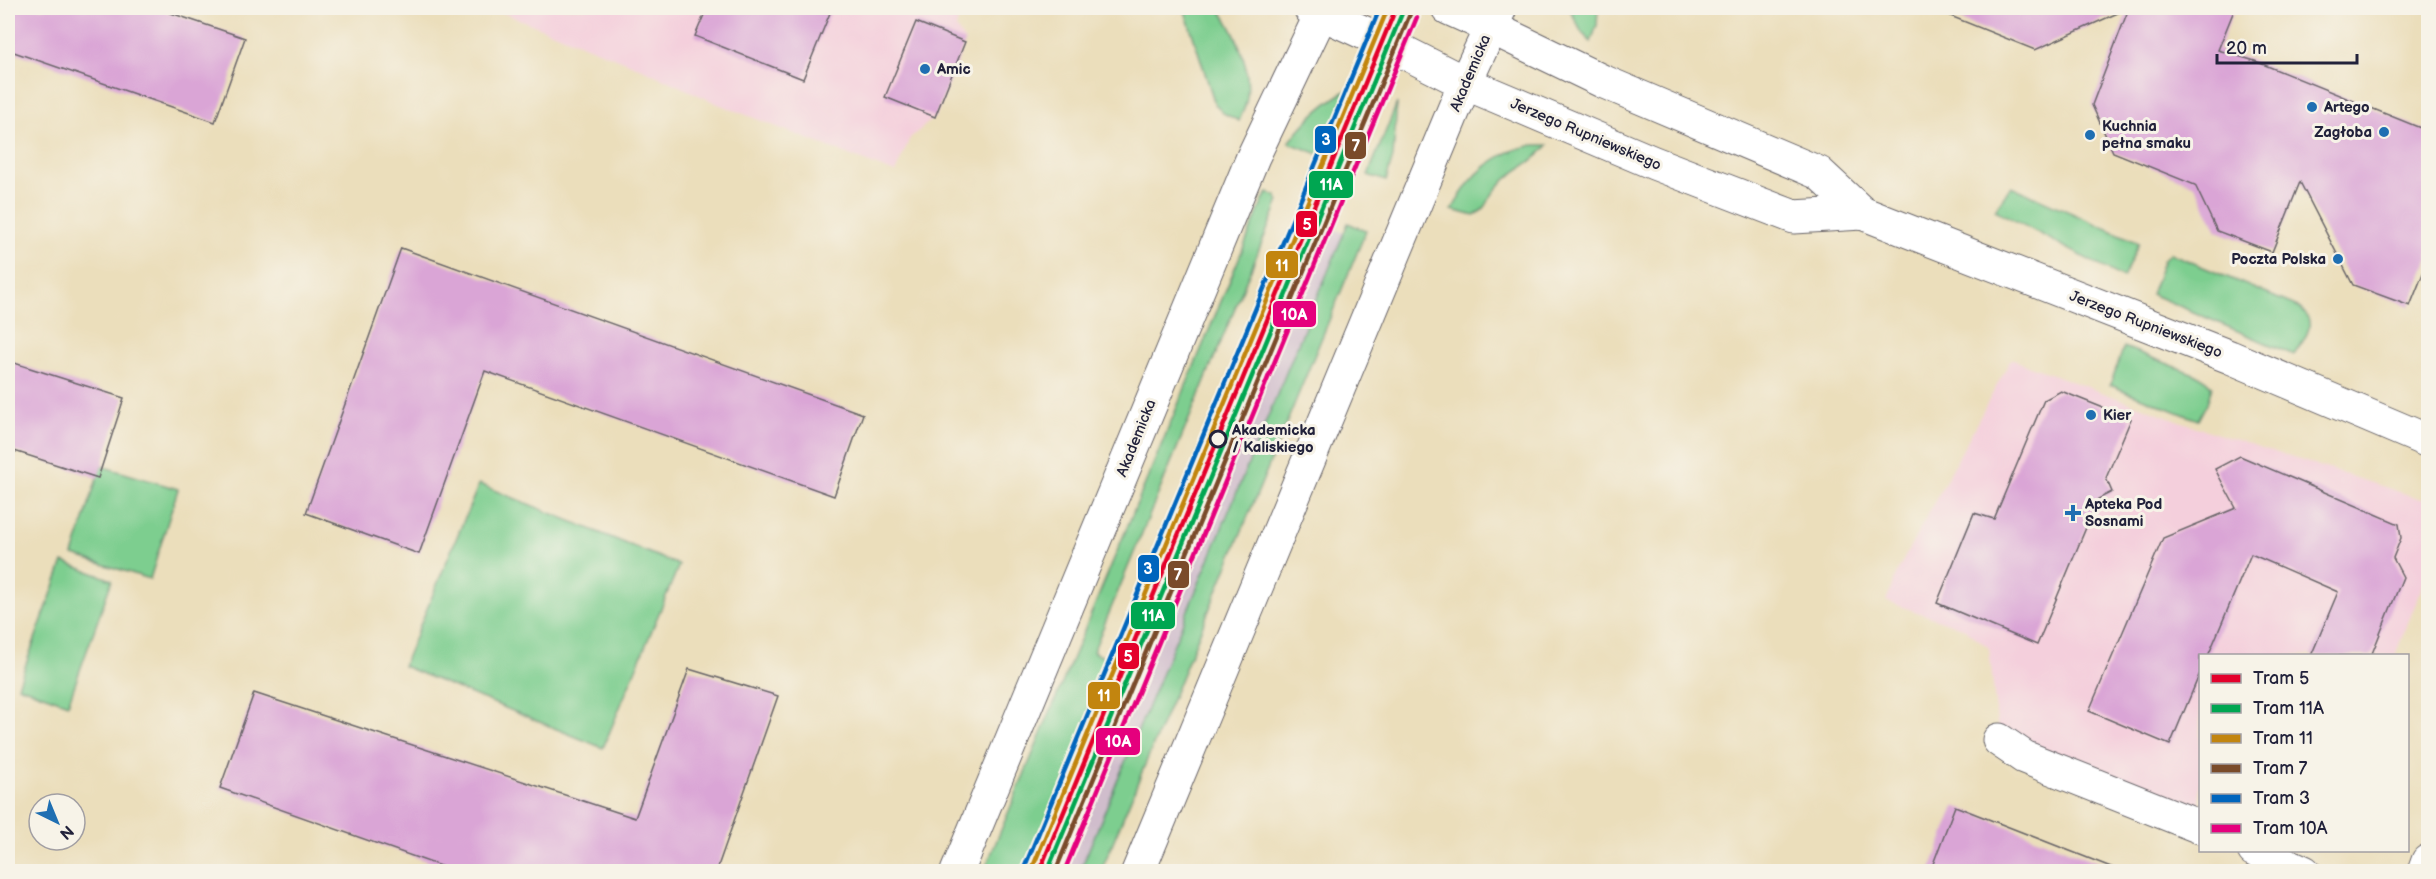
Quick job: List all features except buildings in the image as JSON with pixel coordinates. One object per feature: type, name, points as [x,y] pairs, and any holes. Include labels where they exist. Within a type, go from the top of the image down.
[{"type":"street","name":"Jerzego Rupniewskiego","points":[[1448,8],[1495,17],[1602,81],[1818,173],[1862,213],[2230,357],[2428,441]]},
{"type":"street","name":"Jerzego Rupniewskiego","points":[[1318,9],[1465,83],[1654,163],[1794,217],[1862,213]]},
{"type":"street","name":"Akademicka","points":[[957,872],[1253,157],[1318,9]]},
{"type":"street","name":"Akademicka","points":[[1138,872],[1465,83],[1495,17]]},
{"type":"street","points":[[1999,740],[2024,757],[2199,827]]},
{"type":"street","points":[[2259,852],[2304,872]]},
{"type":"street","points":[[2424,872],[2428,861]]},
{"type":"shaded area","points":[[491,8],[961,8],[956,28],[965,42],[935,117],[910,138],[895,173],[718,104],[631,64]]},
{"type":"shaded area","points":[[1301,216],[1344,233],[1080,871],[1028,872]]},
{"type":"shaded area","points":[[2011,359],[2199,428],[2428,501],[2428,573],[2395,654],[2199,654],[2199,827],[1999,740],[1989,648],[1965,629],[1886,601],[1898,570]]},
{"type":"green space","points":[[1184,8],[1219,8],[1231,28],[1241,50],[1247,74],[1247,98],[1239,121],[1223,113],[1215,104]]},
{"type":"green space","points":[[1569,8],[1598,8],[1597,25],[1591,42],[1582,33]]},
{"type":"green space","points":[[1353,87],[1324,156],[1289,143],[1318,111]]},
{"type":"green space","points":[[1397,103],[1393,157],[1386,181],[1368,175]]},
{"type":"green space","points":[[1534,145],[1548,145],[1537,157],[1509,176],[1494,192],[1486,206],[1474,216],[1452,210],[1467,186],[1485,167],[1508,153]]},
{"type":"green space","points":[[2011,186],[2139,243],[2123,278],[1995,210]]},
{"type":"green space","points":[[1268,193],[1276,196],[1279,201],[1093,652],[1115,662],[1028,871],[984,871],[1264,198]]},
{"type":"green space","points":[[1348,223],[1366,231],[1101,871],[1080,871]]},
{"type":"green space","points":[[2170,253],[2298,307],[2305,313],[2309,324],[2306,336],[2294,355],[2151,294],[2164,259]]},
{"type":"green space","points":[[2124,347],[2202,377],[2212,387],[2198,420],[2110,385]]},
{"type":"green space","points":[[101,466],[178,489],[150,579],[73,555]]},
{"type":"green space","points":[[479,484],[679,565],[603,748],[403,666]]},
{"type":"green space","points":[[63,562],[112,580],[68,704],[18,686]]},
{"type":"tram line","name":"3","points":[[1025,866],[1380,8]]},
{"type":"tram line","name":"11","points":[[1032,869],[1388,8]]},
{"type":"tram line","name":"5","points":[[1039,872],[1396,8]]},
{"type":"tram line","name":"11A","points":[[1047,872],[1403,11]]},
{"type":"tram line","name":"7","points":[[1055,872],[1410,14]]},
{"type":"tram line","name":"10A","points":[[1064,872],[1417,17]]},
{"type":"place","name":"Amic","points":[[925,69]]},
{"type":"place","name":"Artego","points":[[2312,107]]},
{"type":"place","name":"Zagłoba","points":[[2384,132]]},
{"type":"place","name":"Kuchnia pełna smaku","points":[[2090,135]]},
{"type":"place","name":"Poczta Polska","points":[[2338,259]]},
{"type":"place","name":"Kier","points":[[2091,415]]},
{"type":"place","name":"Akademicka / Kaliskiego","points":[[1218,439]]},
{"type":"place","name":"Apteka Pod Sosnami","points":[[2073,513]]}]
